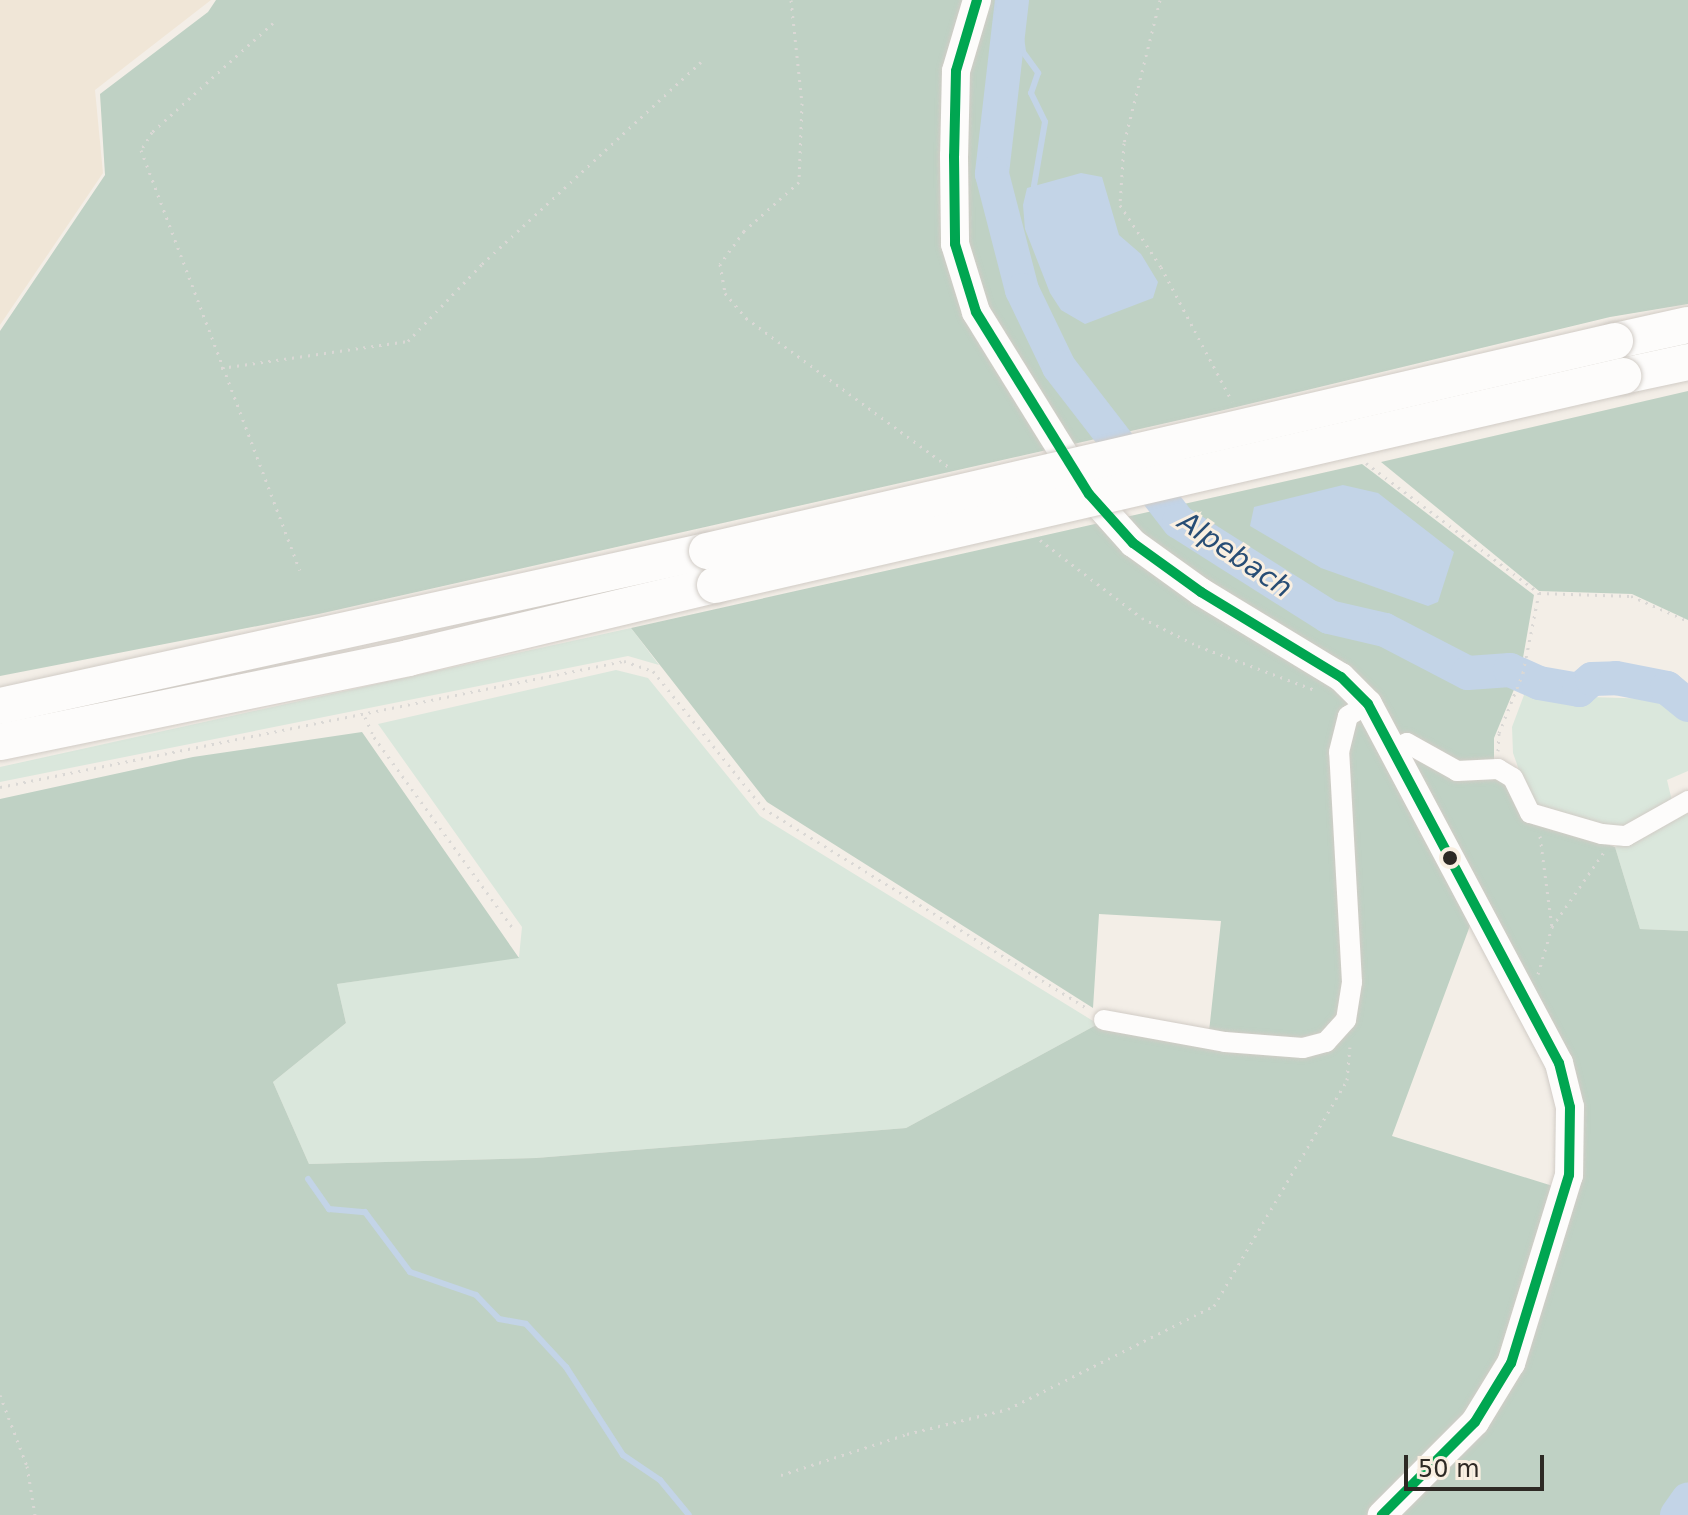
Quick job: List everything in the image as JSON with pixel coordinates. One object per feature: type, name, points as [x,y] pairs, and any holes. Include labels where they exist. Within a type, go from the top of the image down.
[{"type":"highway","points":[[0,742],[408,658],[711,568],[1688,325]]},
{"type":"highway","points":[[0,706],[711,568],[1688,362]]},
{"type":"main road","points":[[977,0],[956,71],[954,156],[955,244],[976,312],[1089,494],[1133,543],[1201,592],[1341,677],[1368,704],[1559,1063],[1570,1107],[1569,1175],[1511,1363],[1475,1422],[1382,1515]]},
{"type":"street","points":[[1104,1020],[1225,1042],[1303,1048],[1326,1042],[1346,1020],[1352,982],[1339,752],[1348,716],[1368,704]]},
{"type":"street","points":[[1394,749],[1407,743],[1457,771],[1498,769],[1513,778],[1530,813],[1566,827],[1626,836],[1688,801]]},
{"type":"path","points":[[791,0],[802,103],[799,182],[744,231],[720,264],[725,293],[746,318],[957,474]]},
{"type":"path","points":[[1160,0],[1124,143],[1120,205],[1161,267],[1233,403]]},
{"type":"path","points":[[273,23],[152,132],[141,150],[300,570]]},
{"type":"path","points":[[221,368],[408,341],[482,264],[701,62]]},
{"type":"path","points":[[1360,459],[1539,593],[1631,596],[1688,621]]},
{"type":"path","points":[[1030,532],[1142,618],[1198,646],[1323,693]]},
{"type":"path","points":[[1498,769],[1499,733],[1523,673],[1539,593]]},
{"type":"path","points":[[0,787],[173,749],[365,717],[624,661],[653,671],[763,808],[837,849],[1104,1020]]},
{"type":"path","points":[[365,717],[374,737],[512,927]]},
{"type":"path","points":[[1530,813],[1549,880],[1552,927]]},
{"type":"path","points":[[1526,1001],[1552,927],[1606,850],[1626,836]]},
{"type":"path","points":[[781,1475],[907,1434],[1008,1409],[1214,1306],[1347,1080],[1351,1039],[1346,1020]]},
{"type":"path","points":[[0,1395],[27,1466],[35,1515]]},
{"type":"shaded area","points":[[0,0],[211,0],[95,90],[103,173],[0,325]]},
{"type":"shaded area","points":[[631,628],[659,665],[628,656],[0,782],[0,767]]},
{"type":"shaded area","points":[[616,670],[648,678],[760,816],[1098,1024],[906,1128],[536,1158],[309,1164],[273,1082],[346,1023],[337,984],[519,957],[522,927],[378,724]]},
{"type":"shaded area","points":[[1524,695],[1656,699],[1688,719],[1688,771],[1667,780],[1672,801],[1626,833],[1533,810],[1513,753],[1512,727]]},
{"type":"shaded area","points":[[1688,805],[1688,931],[1640,929],[1615,847]]},
{"type":"green space","points":[[216,0],[1688,0],[1688,304],[1610,317],[1224,410],[319,614],[0,676],[0,331],[105,175],[100,94],[208,12]]},
{"type":"green space","points":[[1688,391],[1688,620],[1632,594],[1539,591],[1381,462]]},
{"type":"green space","points":[[1362,464],[1534,595],[1520,675],[1494,738],[1494,766],[1459,767],[1402,738],[1365,685],[1350,695],[1389,755],[1408,749],[1455,774],[1498,773],[1531,818],[1615,847],[1640,929],[1688,931],[1688,1515],[0,1515],[0,799],[193,757],[362,732],[519,958],[337,984],[346,1023],[273,1082],[309,1164],[536,1158],[906,1128],[1098,1024],[1208,1041],[1221,921],[1099,914],[1093,1008],[767,802],[631,628]],"holes":[[[1471,923],[1552,1065],[1564,1106],[1556,1187],[1392,1136]]]},
{"type":"water","points":[[1081,173],[1102,177],[1119,235],[1141,254],[1158,282],[1153,298],[1085,324],[1061,310],[1050,293],[1025,229],[1023,205],[1027,188]]},
{"type":"water","points":[[1343,485],[1378,493],[1454,552],[1438,602],[1428,606],[1321,568],[1250,526],[1254,507]]},
{"type":"waterway","name":"Alpebach","points":[[1012,0],[992,174],[1022,290],[1059,367],[1179,522],[1329,617],[1385,630],[1468,673],[1510,670],[1539,683],[1579,690],[1592,679],[1616,678],[1667,688],[1688,705]]},
{"type":"waterway","points":[[1011,13],[1019,23],[1023,52],[1038,73],[1031,93],[1045,122],[1034,186]]},
{"type":"waterway","points":[[308,1179],[329,1209],[365,1212],[410,1272],[476,1295],[499,1319],[526,1324],[566,1367],[623,1455],[660,1480],[689,1515]]},
{"type":"waterway","name":"Alpebach","points":[[1677,1515],[1688,1499]]},
{"type":"transit line","points":[[977,0],[956,71],[954,156],[955,244],[976,312],[1089,494],[1133,543],[1201,592],[1341,677],[1368,704],[1559,1063],[1570,1107],[1569,1175],[1511,1363],[1475,1422],[1382,1515]]}]
